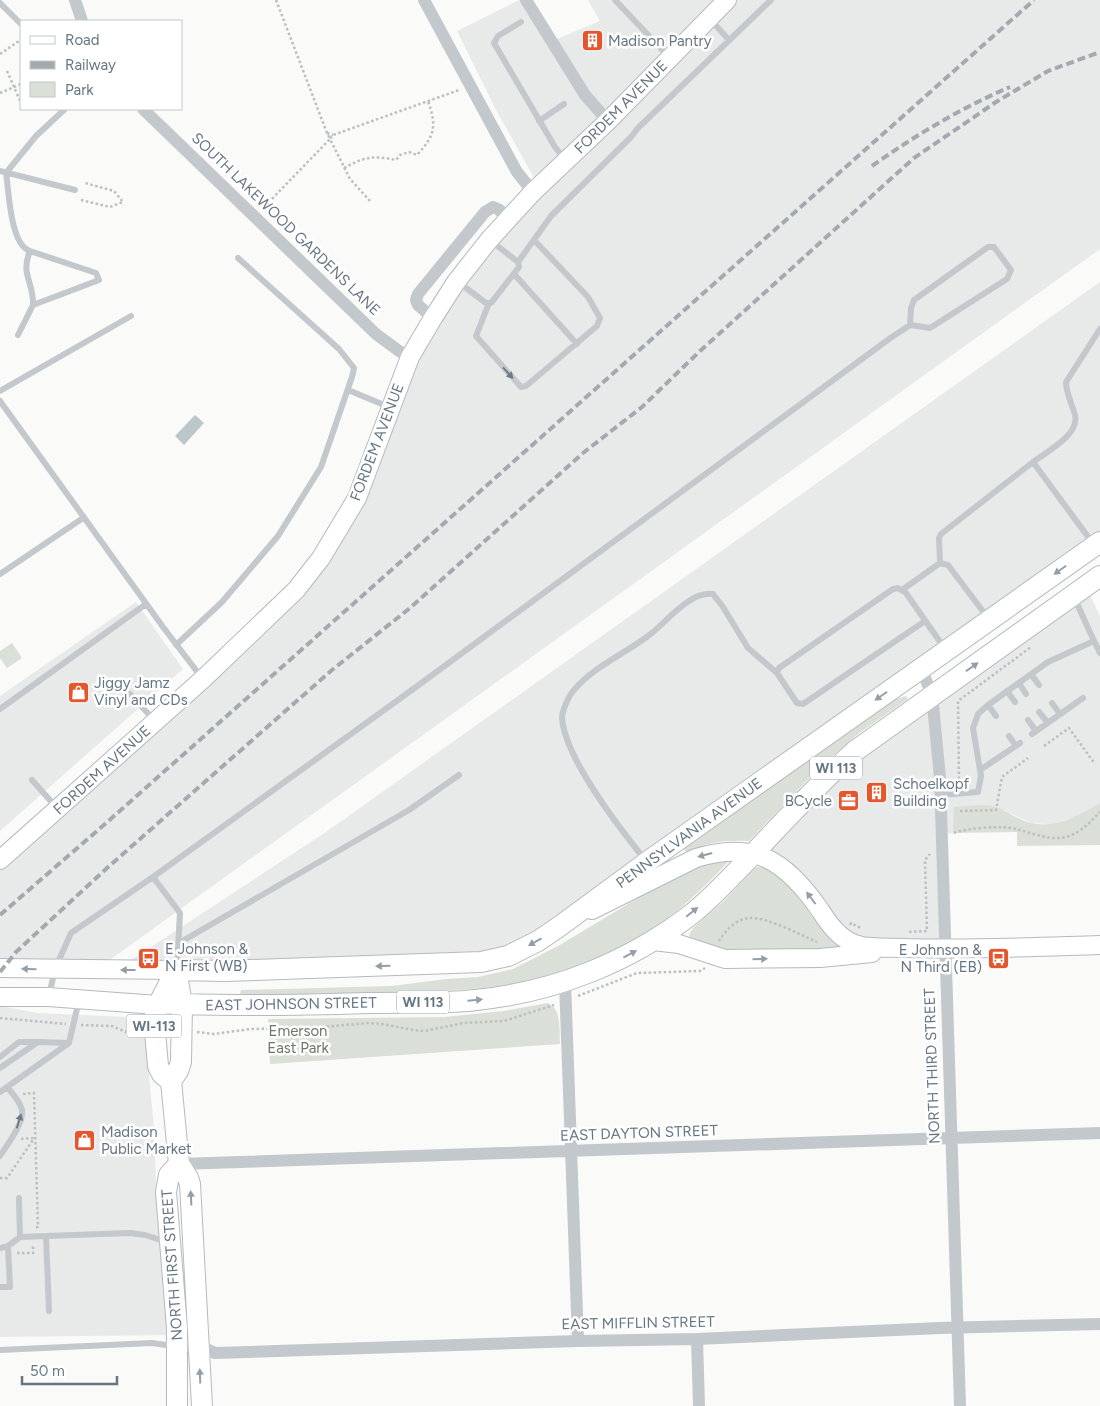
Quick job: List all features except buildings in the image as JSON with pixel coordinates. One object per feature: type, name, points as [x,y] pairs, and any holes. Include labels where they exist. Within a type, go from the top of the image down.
[{"type":"main road","name":"PENNSYLVANIA AVENUE","points":[[176,970],[224,971],[481,962],[508,956],[538,941],[560,926],[646,862],[1097,544]]},
{"type":"main road","name":"WI 113","points":[[653,941],[693,912],[728,881],[831,773],[855,751],[1100,576]]},
{"type":"main road","name":"EAST JOHNSON STREET","points":[[182,1004],[264,1006],[475,1000],[524,993],[565,982],[611,964],[653,941]]},
{"type":"main road","points":[[176,970],[182,1004],[180,1066],[171,1081],[179,1164]]},
{"type":"main road","name":"WI-113","points":[[171,1081],[162,1074],[158,1066],[154,1019],[158,1005],[176,970]]},
{"type":"main road","name":"NORTH FIRST STREET","points":[[177,1406],[175,1293],[169,1243],[167,1184],[170,1175],[179,1164],[190,1184],[202,1406]]},
{"type":"main road","points":[[169,1243],[180,1248],[187,1265],[196,1274]]},
{"type":"street","points":[[75,0],[82,20]]},
{"type":"street","points":[[424,0],[517,172],[533,192]]},
{"type":"street","points":[[526,0],[585,95],[608,121]]},
{"type":"street","name":"FORDEM AVENUE","points":[[0,860],[156,722],[296,590],[321,558],[357,498],[410,357],[456,282],[489,240],[533,192],[608,121],[727,0]]},
{"type":"street","name":"SOUTH LAKEWOOD GARDENS LANE","points":[[144,110],[376,334],[410,357]]},
{"type":"street","points":[[433,318],[418,305],[416,300],[418,294],[485,212],[493,207],[509,218]]},
{"type":"street","name":"NORTH THIRD STREET","points":[[921,668],[932,695],[940,795],[937,949],[951,1137],[960,1406]]},
{"type":"street","points":[[560,926],[696,858],[711,853],[731,851],[753,854],[776,862],[797,879],[841,937],[858,946],[937,949]]},
{"type":"street","points":[[653,941],[679,944],[726,959],[820,958],[937,949],[1100,945]]},
{"type":"street","points":[[0,968],[176,970]]},
{"type":"street","points":[[565,982],[578,1341]]},
{"type":"street","name":"EAST JOHNSON STREET","points":[[0,997],[48,997],[158,1005],[182,1004]]},
{"type":"street","name":"EAST DAYTON STREET","points":[[179,1164],[1100,1133]]},
{"type":"street","name":"EAST MIFFLIN STREET","points":[[177,1346],[200,1346],[215,1353],[697,1339],[1100,1324]]},
{"type":"street","points":[[697,1339],[699,1406]]},
{"type":"lane","points":[[615,0],[670,58]]},
{"type":"lane","points":[[534,240],[588,297],[600,318],[597,326],[524,387],[521,387],[476,336],[489,303],[491,303],[514,274],[519,267],[518,262],[534,240],[556,210],[771,0]]},
{"type":"lane","points":[[0,3],[20,23]]},
{"type":"lane","points":[[710,18],[729,40]]},
{"type":"lane","points":[[521,22],[498,36],[494,43],[555,147],[566,161]]},
{"type":"lane","points":[[539,120],[564,104]]},
{"type":"lane","points":[[3,172],[36,136],[64,110]]},
{"type":"lane","points":[[3,172],[75,190]]},
{"type":"lane","points":[[3,172],[15,231],[21,245],[26,250],[96,274],[99,280],[33,305]]},
{"type":"lane","points":[[489,240],[518,262]]},
{"type":"lane","points":[[48,997],[55,969],[71,932],[153,877],[408,693],[910,325],[930,328],[1007,279],[1010,270],[994,247],[988,247],[914,300],[911,308],[910,325]]},
{"type":"lane","points":[[18,335],[33,305],[33,298],[25,269],[30,251]]},
{"type":"lane","points":[[176,645],[222,602],[278,536],[321,466],[354,368],[347,358],[238,258]]},
{"type":"lane","points":[[514,274],[576,344]]},
{"type":"lane","points":[[456,282],[489,303]]},
{"type":"lane","points":[[0,391],[131,316]]},
{"type":"lane","points":[[940,563],[939,538],[941,534],[1068,436],[1073,430],[1076,418],[1066,388],[1066,382],[1100,329]]},
{"type":"lane","points":[[348,390],[390,407]]},
{"type":"lane","points":[[0,401],[83,518],[203,679]]},
{"type":"lane","points":[[1033,462],[1097,544]]},
{"type":"lane","points":[[0,574],[83,518]]},
{"type":"lane","points":[[902,590],[940,563],[948,565],[989,620]]},
{"type":"lane","points":[[776,673],[779,668],[893,589],[898,588],[902,590],[946,650]]},
{"type":"lane","points":[[646,862],[583,774],[569,743],[562,716],[572,691],[588,675],[629,650],[693,599],[713,594],[748,648],[776,673],[797,703],[803,704],[925,621]]},
{"type":"lane","points":[[1073,596],[1100,653]]},
{"type":"lane","points":[[0,709],[146,604]]},
{"type":"lane","points":[[940,795],[978,792],[981,776],[973,728],[978,714],[1048,662],[1094,641]]},
{"type":"lane","points":[[1031,674],[1039,685]]},
{"type":"lane","points":[[1019,683],[1026,694]]},
{"type":"lane","points":[[1007,691],[1015,702]]},
{"type":"lane","points":[[130,694],[156,722]]},
{"type":"lane","points":[[1028,720],[1034,733],[1083,698]]},
{"type":"lane","points":[[1052,702],[1060,714]]},
{"type":"lane","points":[[988,705],[996,716]]},
{"type":"lane","points":[[1039,712],[1048,723]]},
{"type":"lane","points":[[980,770],[1018,744],[1009,736]]},
{"type":"lane","points":[[179,943],[410,810],[459,774]]},
{"type":"lane","points":[[32,780],[58,809]]},
{"type":"lane","points":[[153,877],[180,913],[176,970]]},
{"type":"lane","points":[[0,1092],[69,1043],[79,999]]},
{"type":"lane","points":[[0,1057],[19,1042],[69,1043]]},
{"type":"lane","points":[[0,1068],[38,1042]]},
{"type":"lane","points":[[0,1156],[19,1126],[22,1111],[7,1087]]},
{"type":"lane","points":[[19,1198],[20,1237]]},
{"type":"lane","points":[[0,1248],[8,1246],[20,1237],[46,1236],[130,1234],[145,1235],[169,1243]]},
{"type":"lane","points":[[46,1236],[49,1311]]},
{"type":"lane","points":[[0,1287],[10,1287],[8,1246]]},
{"type":"lane","points":[[0,1350],[152,1343],[177,1346]]},
{"type":"path","points":[[276,0],[327,133],[352,183],[370,201]]},
{"type":"path","points":[[0,54],[18,41]]},
{"type":"path","points":[[7,71],[20,101]]},
{"type":"path","points":[[0,93],[20,84]]},
{"type":"path","points":[[265,206],[333,135],[459,90]]},
{"type":"path","points":[[344,168],[360,160],[372,157],[396,160],[404,153],[409,152],[418,155],[431,139],[433,132],[434,119],[428,101]]},
{"type":"path","points":[[327,133],[333,135]]},
{"type":"path","points":[[81,200],[110,207],[123,202],[114,191],[85,183]]},
{"type":"path","points":[[1044,746],[1069,728],[1095,764]]},
{"type":"path","points":[[960,811],[996,810],[1002,777],[1028,758]]},
{"type":"path","points":[[956,832],[1001,827],[1014,828],[1039,836],[1064,838],[1076,833],[1100,812]]},
{"type":"path","points":[[900,932],[927,931],[925,860]]},
{"type":"path","points":[[716,947],[720,939],[732,926],[740,920],[750,918],[788,928],[816,942],[823,943]]},
{"type":"path","points":[[847,928],[851,923],[865,931]]},
{"type":"path","points":[[197,1032],[214,1034],[251,1029],[275,1030]]},
{"type":"path","points":[[9,1253],[33,1253],[33,1228],[38,1227],[34,1093],[14,1096]]},
{"type":"path","points":[[0,1178],[7,1178],[34,1138]]},
{"type":"shaded area","points":[[519,0],[526,0],[552,41],[600,21],[588,0],[1100,0],[1100,249],[97,969],[0,968],[0,860],[203,679],[336,534],[410,357],[539,187],[495,108],[457,31]]},
{"type":"shaded area","points":[[1100,282],[1100,542],[508,956],[116,970],[326,832]]},
{"type":"shaded area","points":[[195,415],[204,423],[184,445],[175,436]]},
{"type":"shaded area","points":[[1083,588],[1091,597],[1100,616],[1100,803],[1080,815],[1053,824],[1031,823],[1004,810],[960,811],[953,833],[942,834],[945,949],[858,946],[816,904],[753,854],[831,773]]},
{"type":"shaded area","points":[[136,602],[183,669],[0,831],[0,696]]},
{"type":"shaded area","points":[[0,1006],[38,1013],[129,1017],[139,1019],[144,1023],[154,1128],[157,1212],[166,1299],[167,1335],[0,1337]]},
{"type":"green space","points":[[12,643],[22,658],[7,668],[0,658],[0,651]]},
{"type":"green space","points":[[906,696],[908,699],[858,734],[823,764],[749,841],[716,842],[686,852],[683,848],[893,700]]},
{"type":"green space","points":[[1100,803],[1100,845],[1017,846],[1017,832],[953,833],[954,807],[988,805],[1026,822],[1049,824],[1067,820]]},
{"type":"green space","points":[[730,860],[684,905],[643,934],[597,958],[524,982],[461,990],[240,994],[241,990],[392,986],[478,977],[513,969],[558,946],[668,880],[708,861]]},
{"type":"green space","points":[[756,867],[766,869],[786,884],[828,937],[848,951],[721,950],[690,939],[689,935],[693,928],[723,902]]},
{"type":"green space","name":"Emerson East Park","points":[[548,1003],[556,1010],[558,1015],[560,1044],[270,1064],[268,1019],[444,1017],[504,1011]]},
{"type":"railway","points":[[0,915],[1034,0]]},
{"type":"railway","points":[[0,972],[16,952],[107,868],[332,670],[410,608],[583,453],[642,407],[700,351],[914,158],[996,102],[1048,71],[1100,52]]},
{"type":"railway","points":[[872,166],[939,123],[1010,87]]},
{"type":"place","name":"Madison Pantry","points":[[592,41]]},
{"type":"place","name":"Jiggy Jamz Vinyl and CDs","points":[[78,692]]},
{"type":"place","name":"Schoelkopf Building","points":[[877,793]]},
{"type":"place","name":"BCycle","points":[[848,801]]},
{"type":"place","name":"E Johnson & N First (WB)","points":[[149,958]]},
{"type":"place","name":"E Johnson & N Third (EB)","points":[[998,959]]},
{"type":"place","name":"Madison Public Market","points":[[85,1141]]}]
